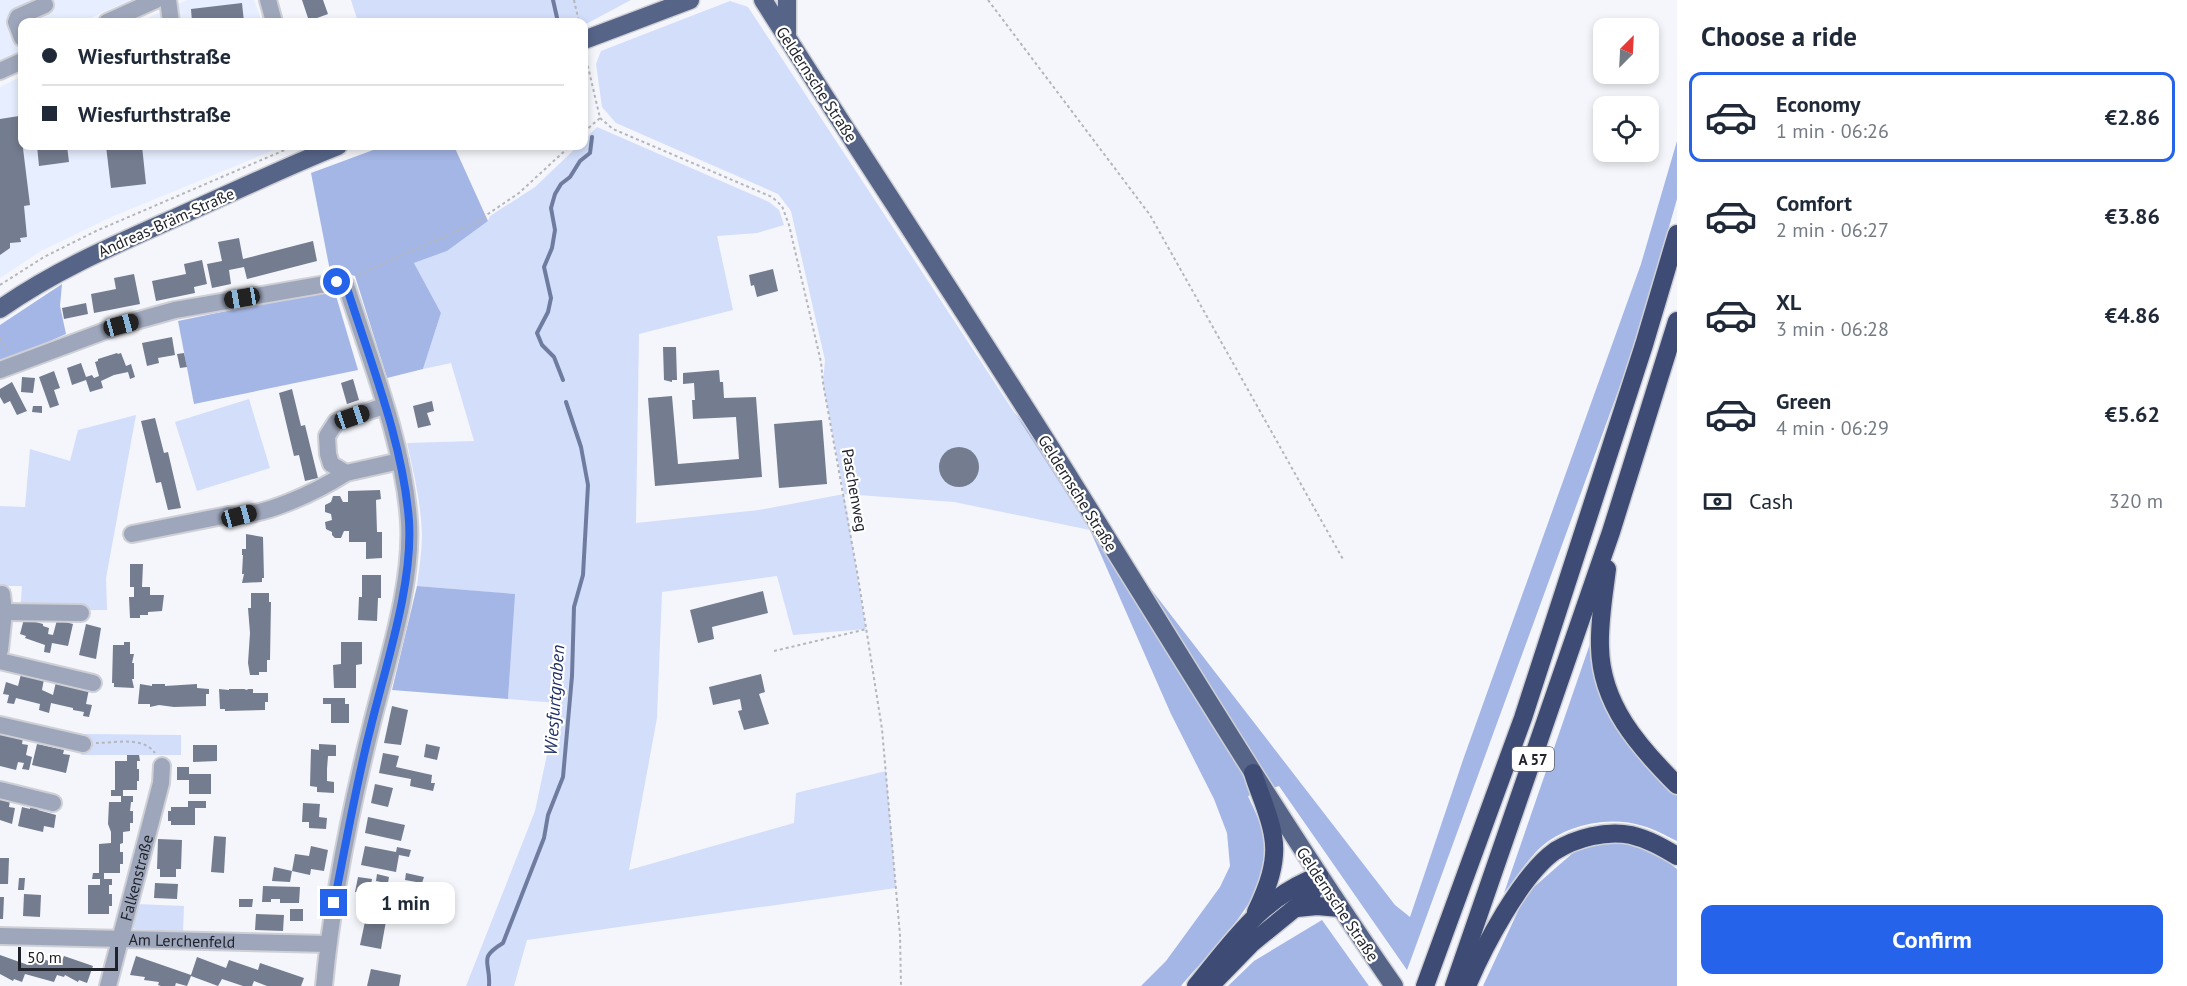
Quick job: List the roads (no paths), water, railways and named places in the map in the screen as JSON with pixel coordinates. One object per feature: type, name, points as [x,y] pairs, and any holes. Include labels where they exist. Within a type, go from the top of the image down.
[{"type":"highway","name":"A 57","points":[[1425,986],[1523,718],[1677,234]]},
{"type":"highway","name":"A 57","points":[[1454,986],[1611,532],[1677,321]]},
{"type":"highway","points":[[1611,532],[1599,646],[1602,672],[1609,697],[1629,730],[1655,763],[1677,784]]},
{"type":"highway","points":[[1196,986],[1252,918],[1263,898],[1274,863],[1273,836],[1253,773]]},
{"type":"highway","points":[[1467,986],[1477,962],[1512,900],[1532,874],[1554,852],[1578,840],[1605,834],[1629,835],[1652,842],[1677,856]]},
{"type":"highway","points":[[1252,918],[1298,884],[1319,876]]},
{"type":"highway","points":[[1210,986],[1273,924],[1298,908],[1311,895],[1319,876]]},
{"type":"highway","points":[[1298,908],[1317,906],[1340,908]]},
{"type":"main road","points":[[615,28],[661,0]]},
{"type":"main road","points":[[588,38],[690,0]]},
{"type":"main road","points":[[749,0],[767,6]]},
{"type":"main road","points":[[787,0],[787,38]]},
{"type":"main road","name":"Geldernsche Straße","points":[[767,6],[1073,483],[1253,773],[1391,982]]},
{"type":"main road","name":"Andreas-Bräm-Straße","points":[[0,309],[60,271],[101,251],[329,150]]},
{"type":"street","points":[[116,18],[156,0]]},
{"type":"street","points":[[168,0],[170,18]]},
{"type":"street","points":[[268,0],[273,18]]},
{"type":"street","points":[[18,27],[16,22],[18,17],[45,5]]},
{"type":"street","points":[[0,71],[18,63]]},
{"type":"street","points":[[0,370],[121,325],[175,310],[328,283],[337,282],[346,285],[400,461],[409,524],[406,579],[366,747],[334,903],[324,986]]},
{"type":"street","points":[[345,473],[331,464],[327,436],[336,422],[384,405]]},
{"type":"street","points":[[132,534],[228,515],[239,516],[279,506],[327,485],[345,473],[400,461]]},
{"type":"street","points":[[0,650],[4,612],[2,594]]},
{"type":"street","points":[[4,612],[81,613]]},
{"type":"street","points":[[0,661],[93,683]]},
{"type":"street","points":[[0,725],[83,744]]},
{"type":"street","name":"Falkenstraße","points":[[108,986],[161,783],[162,766]]},
{"type":"street","points":[[0,790],[53,803]]},
{"type":"street","name":"Am Lerchenfeld","points":[[0,936],[328,944]]},
{"type":"waterway","name":"Wiesfurtgraben","points":[[553,0],[557,18]]},
{"type":"waterway","name":"Wiesfurtgraben","points":[[563,380],[554,357],[542,345],[537,333],[548,312],[551,298],[544,267],[552,248],[555,230],[551,208],[561,184],[570,177],[580,161],[590,153],[592,137]]},
{"type":"waterway","name":"Wiesfurtgraben","points":[[489,986],[488,957],[495,948],[503,943],[544,838],[548,815],[563,777],[572,676],[574,607],[583,575],[588,485],[581,447],[566,402]]}]
